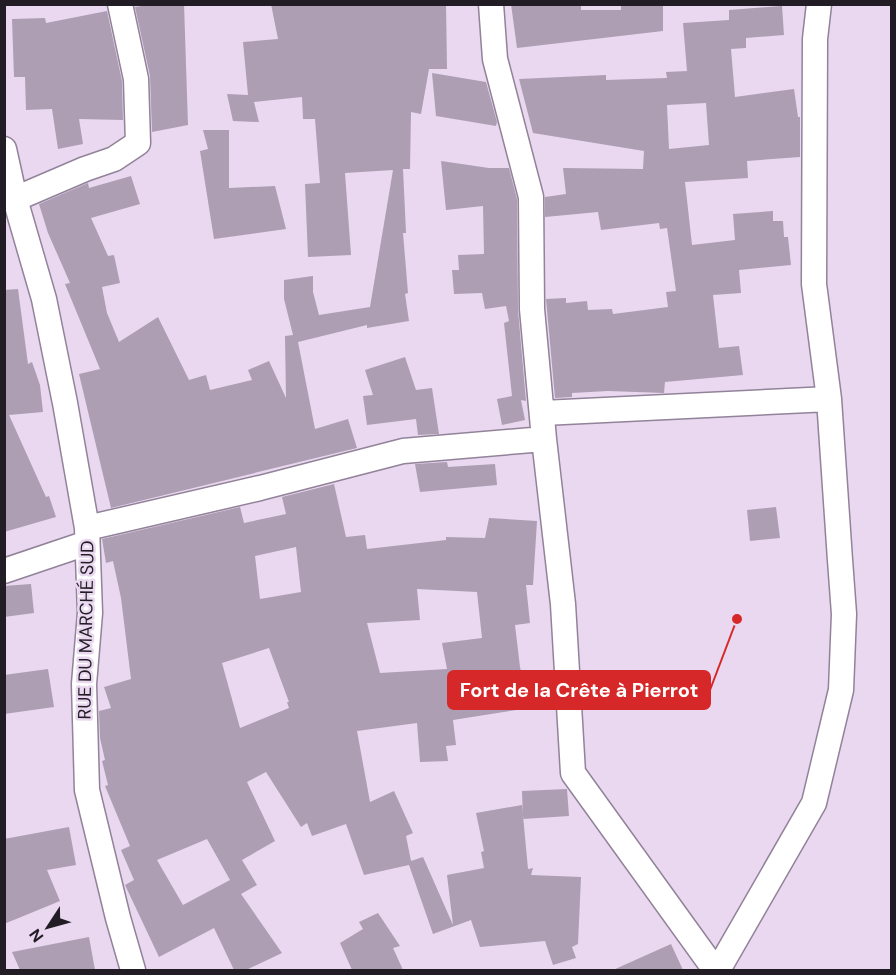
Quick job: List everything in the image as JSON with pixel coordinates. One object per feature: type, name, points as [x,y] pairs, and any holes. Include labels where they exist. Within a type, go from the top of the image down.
[{"type":"street","points":[[15,199],[114,159],[138,143],[136,79],[120,4]]},
{"type":"street","points":[[491,4],[495,59],[531,197],[532,309],[563,604],[573,772],[717,970],[814,803],[842,690],[844,614],[829,399],[814,284],[814,39],[819,4]]},
{"type":"street","name":"RUE DU MARCHÉ SUD","points":[[4,149],[15,199],[44,299],[65,402],[87,536],[90,613],[84,684],[87,790],[133,970]]},
{"type":"street","points":[[543,413],[829,399]]},
{"type":"street","points":[[4,571],[87,536],[403,451],[544,439]]},
{"type":"building","points":[[154,4],[184,4],[188,125],[152,132],[150,76],[135,7]]},
{"type":"building","points":[[271,4],[446,4],[447,69],[429,69],[421,114],[411,112],[410,169],[403,169],[406,233],[403,233],[408,293],[405,294],[409,321],[367,328],[367,325],[298,342],[315,429],[348,419],[357,448],[111,508],[79,374],[100,369],[65,284],[70,283],[48,233],[39,204],[88,183],[89,188],[131,176],[140,204],[91,218],[108,256],[114,255],[120,283],[102,287],[107,313],[119,342],[158,317],[189,380],[206,375],[210,390],[252,380],[248,370],[269,361],[286,398],[285,336],[293,335],[284,299],[284,280],[313,276],[313,292],[319,315],[370,307],[393,170],[345,173],[351,255],[308,257],[305,184],[320,183],[315,119],[303,119],[302,97],[254,102],[259,122],[233,121],[227,94],[248,95],[243,42],[278,39]]},
{"type":"building","points":[[511,4],[581,4],[581,10],[621,10],[621,4],[663,4],[663,31],[517,48]]},
{"type":"building","points":[[782,6],[784,35],[746,38],[746,48],[731,49],[735,97],[794,89],[798,117],[800,117],[800,157],[747,161],[748,178],[685,182],[692,245],[735,240],[733,214],[773,211],[773,221],[783,221],[784,237],[788,237],[791,265],[739,270],[741,293],[713,295],[719,348],[739,346],[743,375],[665,382],[664,393],[608,391],[572,393],[572,397],[555,398],[546,299],[566,298],[566,303],[587,301],[588,310],[612,309],[613,314],[668,307],[666,292],[676,291],[667,228],[660,229],[659,223],[601,230],[598,212],[545,217],[545,197],[566,194],[563,168],[643,169],[644,151],[533,133],[519,79],[606,75],[606,80],[667,78],[666,72],[687,71],[683,23],[729,20],[729,10]],"holes":[[[706,103],[709,145],[669,149],[667,105]]]},
{"type":"building","points":[[107,11],[122,81],[123,120],[79,119],[83,144],[58,149],[52,109],[26,110],[25,77],[14,77],[12,19],[45,18],[46,23]]},
{"type":"building","points":[[432,73],[486,82],[497,122],[496,126],[436,116]]},
{"type":"building","points":[[203,130],[229,130],[229,188],[275,186],[286,229],[214,239],[200,151],[208,149]]},
{"type":"building","points":[[441,161],[489,168],[509,168],[517,199],[518,310],[526,401],[521,400],[525,420],[502,425],[497,399],[512,396],[504,323],[509,321],[506,306],[485,309],[482,293],[454,294],[452,270],[459,270],[458,255],[484,254],[483,206],[446,210]]},
{"type":"building","points":[[18,289],[28,364],[32,362],[40,385],[43,412],[9,415],[46,497],[49,496],[56,517],[4,532],[4,290]]},
{"type":"building","points":[[405,357],[416,390],[432,388],[439,434],[418,435],[416,419],[367,425],[363,396],[373,395],[365,370]]},
{"type":"building","points":[[447,462],[448,467],[495,464],[497,485],[420,492],[415,464]]},
{"type":"building","points":[[334,484],[346,537],[365,535],[367,549],[446,540],[446,537],[485,538],[489,518],[537,521],[533,585],[526,585],[530,623],[515,625],[520,667],[529,708],[453,720],[456,745],[446,746],[448,761],[420,762],[417,723],[357,731],[370,802],[394,791],[413,833],[406,836],[411,861],[423,857],[453,925],[447,875],[484,868],[481,852],[484,851],[476,813],[522,805],[528,869],[533,868],[531,875],[581,877],[578,944],[572,947],[576,958],[553,965],[545,941],[480,947],[471,920],[433,934],[409,865],[364,875],[346,824],[312,836],[307,823],[301,827],[266,772],[247,782],[275,841],[242,860],[257,885],[241,894],[282,953],[246,970],[234,970],[214,928],[159,957],[125,885],[134,880],[121,850],[130,846],[105,786],[108,785],[102,761],[105,760],[100,738],[99,711],[111,708],[104,687],[131,679],[121,598],[113,561],[106,563],[102,539],[240,507],[244,523],[286,514],[282,497]],"holes":[[[296,547],[301,592],[260,599],[255,556]],[[417,589],[477,592],[482,638],[442,643],[447,669],[380,673],[367,623],[420,620]],[[269,648],[289,702],[287,702],[289,708],[240,728],[222,663]],[[207,839],[230,880],[183,905],[157,860]]]},
{"type":"building","points":[[776,507],[780,538],[750,541],[747,510]]},
{"type":"building","points":[[31,584],[34,613],[4,617],[4,586]]},
{"type":"building","points":[[48,669],[54,707],[4,714],[4,675]]},
{"type":"building","points":[[567,789],[569,816],[523,819],[522,791]]},
{"type":"building","points":[[69,827],[76,865],[47,870],[60,901],[4,924],[4,839]]},
{"type":"building","points":[[378,913],[400,946],[393,948],[403,970],[352,970],[340,943],[363,929],[359,922]]},
{"type":"building","points":[[89,937],[95,970],[20,970],[12,952]]},
{"type":"building","points":[[671,944],[683,970],[613,970]]},
{"type":"place","name":"Fort de la Crête à Pierrot","points":[[737,619]]}]
